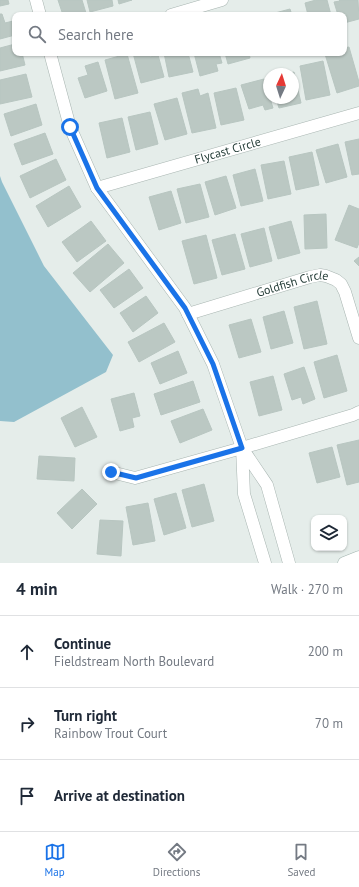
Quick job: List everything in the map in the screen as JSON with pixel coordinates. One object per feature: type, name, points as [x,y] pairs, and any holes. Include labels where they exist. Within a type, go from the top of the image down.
[{"type":"street","points":[[36,0],[39,12]]},
{"type":"street","points":[[181,12],[222,0]]},
{"type":"street","points":[[51,56],[70,127],[97,188],[185,308],[213,364],[242,448],[267,485],[289,563]]},
{"type":"street","name":"Flycast Circle","points":[[97,188],[359,113]]},
{"type":"street","name":"Goldfish Circle","points":[[188,314],[320,275],[336,280],[344,288],[359,338]]},
{"type":"street","points":[[111,472],[136,478],[242,448],[359,412]]},
{"type":"street","points":[[242,448],[244,494],[265,563]]},
{"type":"street","points":[[344,563],[359,557]]},
{"type":"water","points":[[0,176],[44,266],[113,355],[106,372],[14,422],[0,421]]},
{"type":"building","points":[[0,0],[8,0],[9,4],[0,6]]},
{"type":"building","points":[[58,0],[82,0],[86,12],[62,12]]},
{"type":"building","points":[[87,0],[112,0],[113,6],[90,12]]},
{"type":"building","points":[[118,0],[132,0],[119,4]]},
{"type":"building","points":[[316,0],[327,0],[330,12],[307,12],[305,3]]},
{"type":"building","points":[[339,0],[358,0],[359,19],[347,22],[347,12],[337,12],[334,2],[340,1]]},
{"type":"building","points":[[290,9],[291,12],[279,12]]},
{"type":"building","points":[[0,14],[2,14],[5,23],[12,21],[12,36],[0,39]]},
{"type":"building","points":[[12,45],[12,56],[23,56],[25,65],[0,71],[0,48]]},
{"type":"building","points":[[347,47],[349,47],[359,86],[337,93],[326,56],[347,56]]},
{"type":"building","points":[[120,56],[128,56],[138,93],[115,99],[105,60]]},
{"type":"building","points":[[134,56],[158,56],[164,77],[141,83]]},
{"type":"building","points":[[165,56],[189,56],[193,72],[169,77]]},
{"type":"building","points":[[195,56],[220,56],[222,63],[216,64],[218,71],[200,76]]},
{"type":"building","points":[[226,56],[250,56],[250,58],[228,64]]},
{"type":"building","points":[[323,61],[330,95],[306,100],[300,66]]},
{"type":"building","points":[[98,62],[107,91],[85,98],[78,78],[88,75],[85,66]]},
{"type":"building","points":[[26,74],[32,97],[0,104],[0,80]]},
{"type":"building","points":[[263,79],[263,104],[272,104],[273,108],[265,110],[263,105],[249,109],[241,85]]},
{"type":"building","points":[[236,88],[244,120],[221,125],[214,93]]},
{"type":"building","points":[[198,89],[200,96],[208,93],[216,128],[192,133],[182,93]]},
{"type":"building","points":[[177,98],[187,134],[165,140],[154,104]]},
{"type":"building","points":[[36,104],[42,125],[11,136],[4,114]]},
{"type":"building","points":[[278,104],[297,104],[279,108]]},
{"type":"building","points":[[150,112],[158,144],[136,150],[128,117]]},
{"type":"building","points":[[122,118],[130,152],[107,158],[99,123]]},
{"type":"building","points":[[45,133],[53,154],[22,165],[14,144]]},
{"type":"building","points":[[359,139],[359,174],[352,175],[345,142]]},
{"type":"building","points":[[338,144],[347,177],[326,183],[316,150]]},
{"type":"building","points":[[312,152],[319,185],[296,190],[289,157]]},
{"type":"building","points":[[56,159],[66,180],[30,198],[20,176]]},
{"type":"building","points":[[284,161],[291,194],[268,199],[261,165]]},
{"type":"building","points":[[255,169],[263,201],[241,206],[233,175]]},
{"type":"building","points":[[226,176],[236,208],[215,215],[205,182]]},
{"type":"building","points":[[200,184],[209,217],[186,223],[177,189]]},
{"type":"building","points":[[69,186],[81,207],[48,227],[36,206]]},
{"type":"building","points":[[171,191],[181,223],[159,230],[149,197]]},
{"type":"building","points":[[349,205],[359,209],[359,243],[357,248],[335,240]]},
{"type":"building","points":[[326,214],[327,248],[305,249],[304,215]]},
{"type":"building","points":[[91,221],[106,241],[77,262],[62,242]]},
{"type":"building","points":[[291,221],[300,253],[278,259],[269,227]]},
{"type":"building","points":[[264,228],[272,261],[250,267],[241,234]]},
{"type":"building","points":[[235,234],[245,269],[222,275],[212,240]]},
{"type":"building","points":[[206,235],[217,278],[194,284],[182,241]]},
{"type":"building","points":[[108,244],[124,263],[90,292],[73,273]]},
{"type":"building","points":[[359,257],[359,266],[354,261]]},
{"type":"building","points":[[129,269],[143,288],[114,308],[100,290]]},
{"type":"building","points":[[146,296],[158,313],[133,332],[120,313]]},
{"type":"building","points":[[317,301],[327,344],[304,349],[294,307]]},
{"type":"building","points":[[284,311],[293,343],[271,349],[263,317]]},
{"type":"building","points":[[251,319],[261,352],[239,358],[229,325]]},
{"type":"building","points":[[164,323],[175,342],[139,362],[128,342]]},
{"type":"building","points":[[178,351],[187,373],[160,384],[151,363]]},
{"type":"building","points":[[337,355],[347,391],[324,398],[314,362]]},
{"type":"building","points":[[304,367],[315,399],[303,404],[301,397],[292,400],[284,374]]},
{"type":"building","points":[[273,376],[282,410],[259,416],[250,382]]},
{"type":"building","points":[[193,381],[200,402],[161,415],[154,394]]},
{"type":"building","points":[[134,393],[140,416],[132,418],[134,427],[120,431],[111,399]]},
{"type":"building","points":[[82,407],[97,437],[75,447],[61,418]]},
{"type":"building","points":[[203,409],[212,430],[180,443],[171,421]]},
{"type":"building","points":[[359,440],[359,482],[347,485],[337,445]]},
{"type":"building","points":[[332,447],[340,477],[317,483],[309,453]]},
{"type":"building","points":[[39,456],[75,458],[74,481],[37,479]]},
{"type":"building","points":[[204,484],[214,521],[192,527],[182,490]]},
{"type":"building","points":[[82,489],[97,504],[72,529],[57,513]]},
{"type":"building","points":[[176,493],[186,528],[164,535],[154,499]]},
{"type":"building","points":[[148,503],[155,541],[133,545],[126,507]]},
{"type":"building","points":[[100,520],[123,521],[121,556],[97,554]]},
{"type":"route","points":[[70,127],[97,188],[185,308],[213,364],[242,448],[136,478],[111,472]]}]
